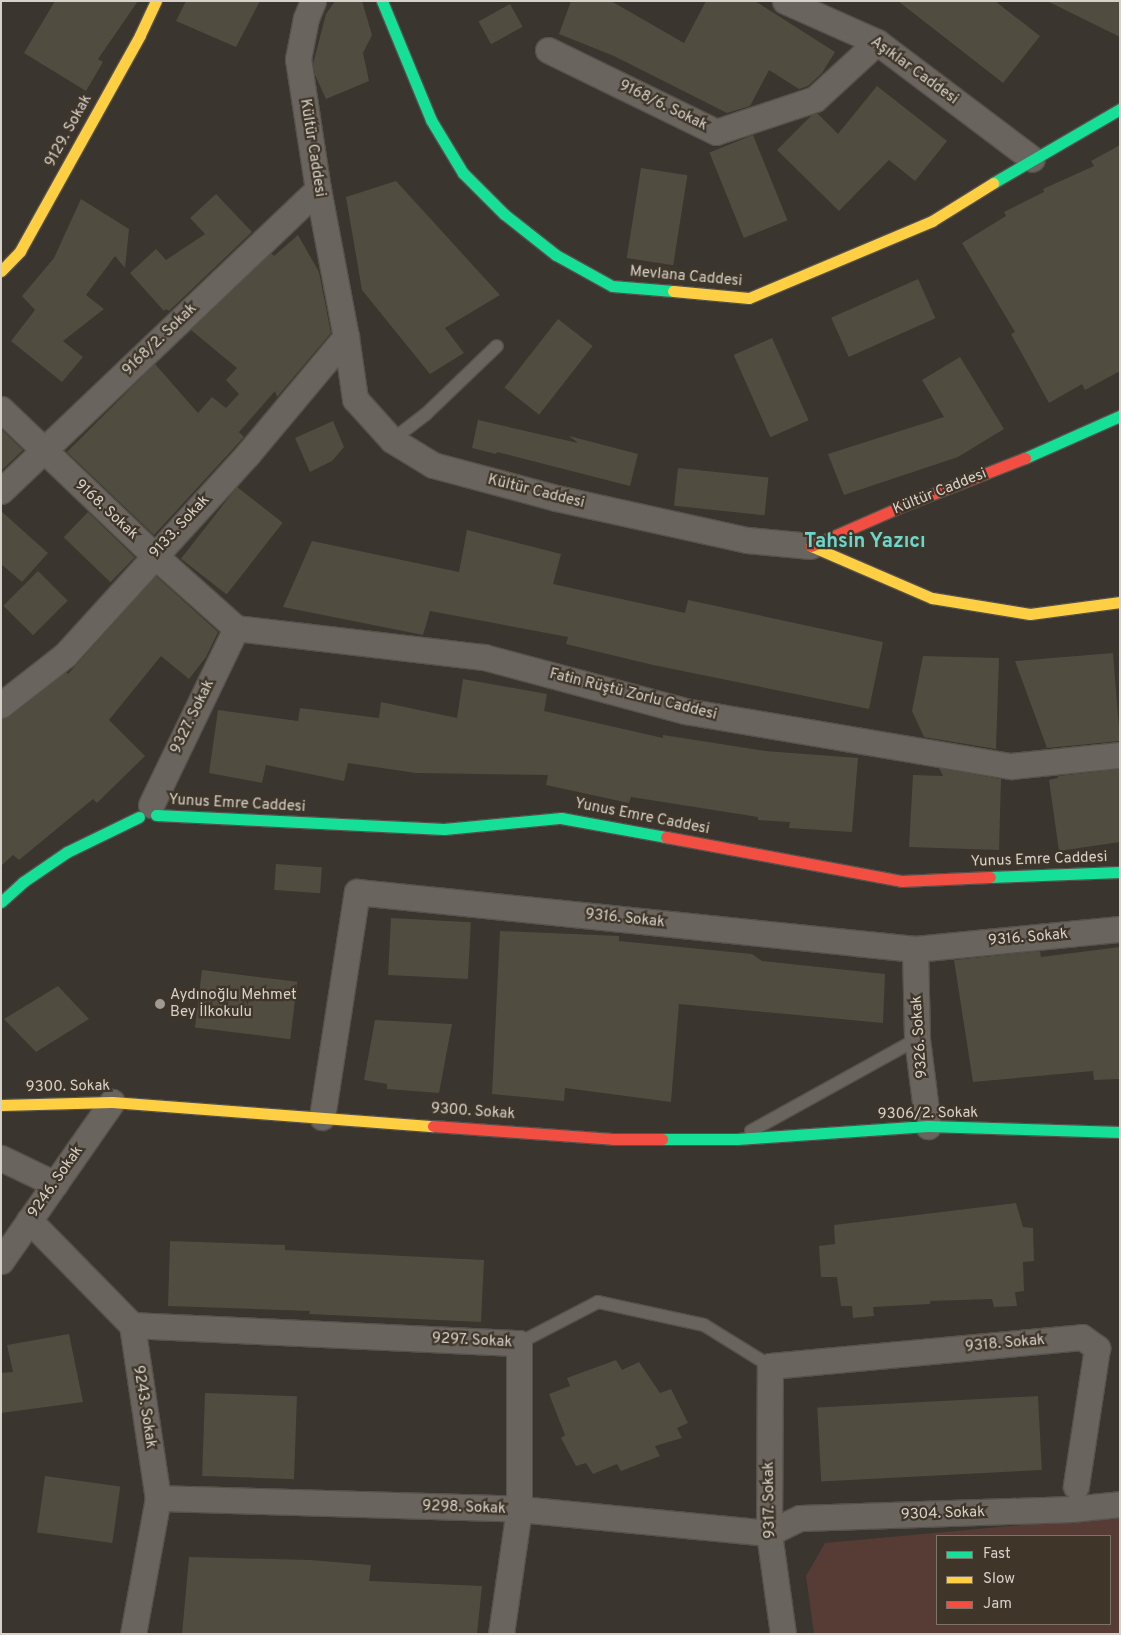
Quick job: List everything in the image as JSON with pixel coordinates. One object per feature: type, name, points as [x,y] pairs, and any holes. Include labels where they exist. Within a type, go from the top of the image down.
[{"type":"street","name":"9129. Sokak","points":[[1,271],[20,250],[140,35],[156,1]]},
{"type":"street","name":"Kültür Caddesi","points":[[314,1],[306,18],[298,58],[318,189],[346,337],[355,399],[392,440],[433,465],[556,498],[747,540],[811,546],[905,505],[1060,444],[1120,416]]},
{"type":"street","name":"Mevlana Caddesi","points":[[382,1],[431,120],[463,173],[504,214],[556,255],[612,286],[749,298],[932,221],[1032,159],[1120,109]]},
{"type":"street","name":"Aşıklar Caddesi","points":[[785,1],[878,42],[1032,159]]},
{"type":"street","name":"9168/6. Sokak","points":[[548,50],[716,132],[815,98],[878,42]]},
{"type":"street","name":"9168/2. Sokak","points":[[1,491],[318,189]]},
{"type":"street","name":"9133. Sokak","points":[[1,705],[65,655],[154,555],[248,454],[346,337]]},
{"type":"street","name":"9168. Sokak","points":[[1,409],[154,555],[236,628]]},
{"type":"street","points":[[811,546],[932,598],[1030,614],[1120,602]]},
{"type":"street","name":"Fatin Rüştü Zorlu Caddesi","points":[[236,628],[484,656],[685,711],[1011,766],[1120,755]]},
{"type":"street","name":"9327. Sokak","points":[[148,812],[236,628]]},
{"type":"street","name":"Yunus Emre Caddesi","points":[[1,902],[23,882],[67,852],[148,812],[444,829],[561,818],[901,881],[1120,872]]},
{"type":"street","name":"9316. Sokak","points":[[322,1117],[357,892],[915,949],[1120,929]]},
{"type":"street","name":"9326. Sokak","points":[[915,949],[917,1039],[928,1126]]},
{"type":"street","name":"9300. Sokak","points":[[1,1105],[112,1102],[613,1139],[737,1139]]},
{"type":"street","name":"9246. Sokak","points":[[1,1261],[112,1102]]},
{"type":"street","name":"9306/2. Sokak","points":[[737,1139],[928,1126],[1120,1132]]},
{"type":"street","points":[[1,1158],[55,1184]]},
{"type":"street","points":[[29,1220],[132,1324]]},
{"type":"street","name":"9297. Sokak","points":[[132,1324],[519,1343],[519,1509],[501,1634]]},
{"type":"street","name":"9243. Sokak","points":[[132,1324],[158,1498],[133,1634]]},
{"type":"street","name":"9318. Sokak","points":[[770,1366],[1082,1337],[1097,1348],[1076,1486]]},
{"type":"street","name":"9317. Sokak","points":[[770,1366],[768,1533],[783,1634]]},
{"type":"street","name":"9298. Sokak","points":[[158,1498],[519,1509],[768,1533]]},
{"type":"street","name":"9304. Sokak","points":[[768,1533],[800,1518],[1072,1509],[1120,1504]]},
{"type":"lane","points":[[392,440],[426,414],[497,346]]},
{"type":"lane","name":"9300. Sokak","points":[[737,1139],[917,1039]]},
{"type":"lane","points":[[519,1343],[598,1302],[704,1324],[770,1366]]},
{"type":"shaded area","points":[[1120,1516],[1120,1634],[814,1634],[806,1576],[825,1543]]},
{"type":"building","points":[[55,1],[138,1],[98,59],[103,62],[86,91],[24,53]]},
{"type":"building","points":[[186,1],[260,1],[236,47],[176,21]]},
{"type":"building","points":[[335,1],[362,1],[372,35],[363,53],[369,81],[326,99],[315,75],[313,64],[326,14]]},
{"type":"building","points":[[571,1],[611,1],[684,43],[706,1],[755,1],[835,52],[822,73],[808,86],[799,89],[769,70],[750,106],[727,113],[614,56],[559,34]]},
{"type":"building","points":[[898,1],[995,1],[1040,36],[1003,83]]},
{"type":"building","points":[[1047,1],[1120,1],[1120,37]]},
{"type":"building","points":[[510,4],[523,27],[491,44],[479,21]]},
{"type":"building","points":[[877,86],[947,141],[915,181],[889,160],[839,211],[777,150],[812,115],[817,113],[838,134]]},
{"type":"building","points":[[753,135],[787,220],[744,238],[709,153]]},
{"type":"building","points":[[1120,145],[1120,371],[1085,390],[1082,384],[1049,403],[1011,334],[1015,332],[962,243],[1006,216],[1004,212],[1044,192],[1043,189],[1094,166],[1091,161]]},
{"type":"building","points":[[641,168],[687,175],[673,265],[627,258]]},
{"type":"building","points":[[396,181],[500,295],[445,328],[464,353],[430,374],[362,290],[346,197]]},
{"type":"building","points":[[216,194],[252,232],[169,311],[166,309],[164,311],[130,273],[156,249],[166,260],[205,234],[190,218]]},
{"type":"building","points":[[81,199],[129,229],[125,268],[115,256],[86,295],[104,309],[63,341],[83,357],[62,382],[11,341],[35,310],[22,296],[54,258]]},
{"type":"building","points":[[298,235],[319,272],[331,333],[277,397],[275,391],[239,432],[244,437],[154,535],[67,452],[155,364],[198,413],[212,397],[226,408],[239,394],[226,380],[237,368],[191,330],[271,253],[274,256]]},
{"type":"building","points":[[918,279],[935,318],[849,357],[831,318]]},
{"type":"building","points":[[558,319],[593,346],[539,415],[504,388]]},
{"type":"building","points":[[772,338],[809,420],[770,437],[734,355]]},
{"type":"building","points":[[960,357],[1004,429],[958,457],[844,495],[828,454],[944,417],[922,380]]},
{"type":"building","points":[[478,420],[578,443],[569,436],[638,454],[630,486],[497,452],[496,454],[472,448]]},
{"type":"building","points":[[333,421],[344,447],[332,461],[310,472],[295,438]]},
{"type":"building","points":[[1,429],[23,450],[1,471]]},
{"type":"building","points":[[678,468],[769,478],[765,515],[674,506]]},
{"type":"building","points":[[237,487],[283,523],[227,594],[181,559]]},
{"type":"building","points":[[1,511],[48,553],[22,582],[1,564]]},
{"type":"building","points":[[88,512],[135,557],[110,582],[64,537]]},
{"type":"building","points":[[467,530],[561,554],[553,584],[685,613],[688,600],[883,642],[869,709],[653,665],[566,644],[568,637],[430,611],[423,635],[283,607],[312,541],[459,572]]},
{"type":"building","points":[[38,571],[68,601],[33,635],[3,606]]},
{"type":"building","points":[[156,576],[218,632],[206,657],[189,679],[161,656],[109,720],[145,756],[97,803],[93,799],[19,860],[13,855],[1,866],[1,719],[10,716],[66,672],[68,674]]},
{"type":"building","points":[[1113,653],[1120,741],[1047,748],[1015,661]]},
{"type":"building","points":[[923,656],[999,658],[996,749],[924,737],[912,711]]},
{"type":"building","points":[[463,679],[547,694],[544,711],[663,738],[663,735],[765,751],[858,758],[852,832],[789,828],[790,822],[758,820],[758,817],[631,797],[629,803],[546,785],[548,775],[416,773],[348,763],[344,781],[266,765],[262,783],[209,773],[218,710],[298,721],[300,708],[379,718],[381,702],[457,718]]},
{"type":"building","points":[[939,768],[1001,779],[999,850],[909,847],[913,775],[943,776]]},
{"type":"building","points":[[1120,769],[1120,842],[1059,851],[1049,780],[1058,778],[1058,776]]},
{"type":"building","points":[[276,864],[322,867],[320,893],[274,890]]},
{"type":"building","points":[[391,918],[471,922],[468,979],[388,975]]},
{"type":"building","points":[[500,931],[619,936],[619,941],[752,954],[762,961],[885,974],[883,1023],[679,1004],[671,1102],[565,1088],[564,1101],[492,1094]]},
{"type":"building","points":[[1120,947],[1120,1079],[1094,1080],[1093,1071],[973,1082],[954,960],[1040,951],[1041,957]]},
{"type":"building","name":"Aydınoğlu Mehmet Bey İlkokulu","points":[[202,970],[297,982],[290,1039],[195,1028]]},
{"type":"building","points":[[58,986],[89,1019],[36,1052],[4,1019]]},
{"type":"building","points":[[375,1020],[452,1024],[439,1093],[387,1089],[387,1084],[364,1080]]},
{"type":"building","points":[[1016,1203],[1023,1227],[1033,1228],[1034,1261],[1023,1262],[1024,1291],[1015,1292],[1017,1306],[994,1307],[992,1299],[930,1301],[930,1304],[873,1307],[874,1316],[853,1318],[852,1306],[841,1306],[837,1277],[821,1277],[819,1246],[835,1244],[834,1225]]},
{"type":"building","points":[[170,1241],[285,1245],[285,1250],[484,1260],[481,1322],[309,1314],[310,1311],[168,1306]]},
{"type":"building","points":[[69,1334],[83,1402],[1,1413],[1,1373],[13,1372],[7,1345]]},
{"type":"building","points":[[616,1360],[622,1370],[639,1362],[660,1393],[671,1389],[688,1423],[677,1428],[682,1438],[655,1446],[660,1456],[621,1471],[617,1464],[593,1474],[586,1463],[576,1466],[561,1438],[565,1435],[549,1394],[570,1386],[567,1378]]},
{"type":"building","points":[[205,1393],[297,1396],[294,1479],[202,1476]]},
{"type":"building","points":[[1038,1396],[1042,1470],[821,1481],[817,1408]]},
{"type":"building","points":[[45,1476],[120,1487],[112,1543],[37,1532]]},
{"type":"building","points":[[189,1557],[310,1560],[371,1565],[369,1581],[482,1586],[477,1634],[182,1634]]},
{"type":"traffic: fast","points":[[382,1],[431,120],[463,173],[504,214],[556,255],[612,286],[673,291]]},
{"type":"traffic: fast","points":[[993,183],[1120,109]]},
{"type":"traffic: fast","points":[[1025,458],[1120,416]]},
{"type":"traffic: fast","points":[[156,815],[444,829],[561,818],[666,837]]},
{"type":"traffic: fast","points":[[1,902],[23,882],[67,852],[139,817]]},
{"type":"traffic: fast","points":[[990,877],[1120,872]]},
{"type":"traffic: fast","points":[[662,1139],[737,1139],[928,1126],[1120,1132]]},
{"type":"traffic: slow","points":[[1,271],[20,251],[140,35],[156,1]]},
{"type":"traffic: slow","points":[[673,291],[749,298],[932,221],[993,183]]},
{"type":"traffic: slow","points":[[811,546],[932,598],[1030,614],[1120,602]]},
{"type":"traffic: slow","points":[[1,1105],[112,1102],[433,1126]]},
{"type":"traffic: jam","points":[[811,546],[905,505],[1025,458]]},
{"type":"traffic: jam","points":[[666,837],[901,881],[990,877]]},
{"type":"traffic: jam","points":[[433,1126],[613,1139],[662,1139]]},
{"type":"place","name":"Aydınoğlu Mehmet Bey İlkokulu","points":[[160,1004]]},
{"type":"district","name":"Tahsin Yazıcı","points":[[865,542]]}]
